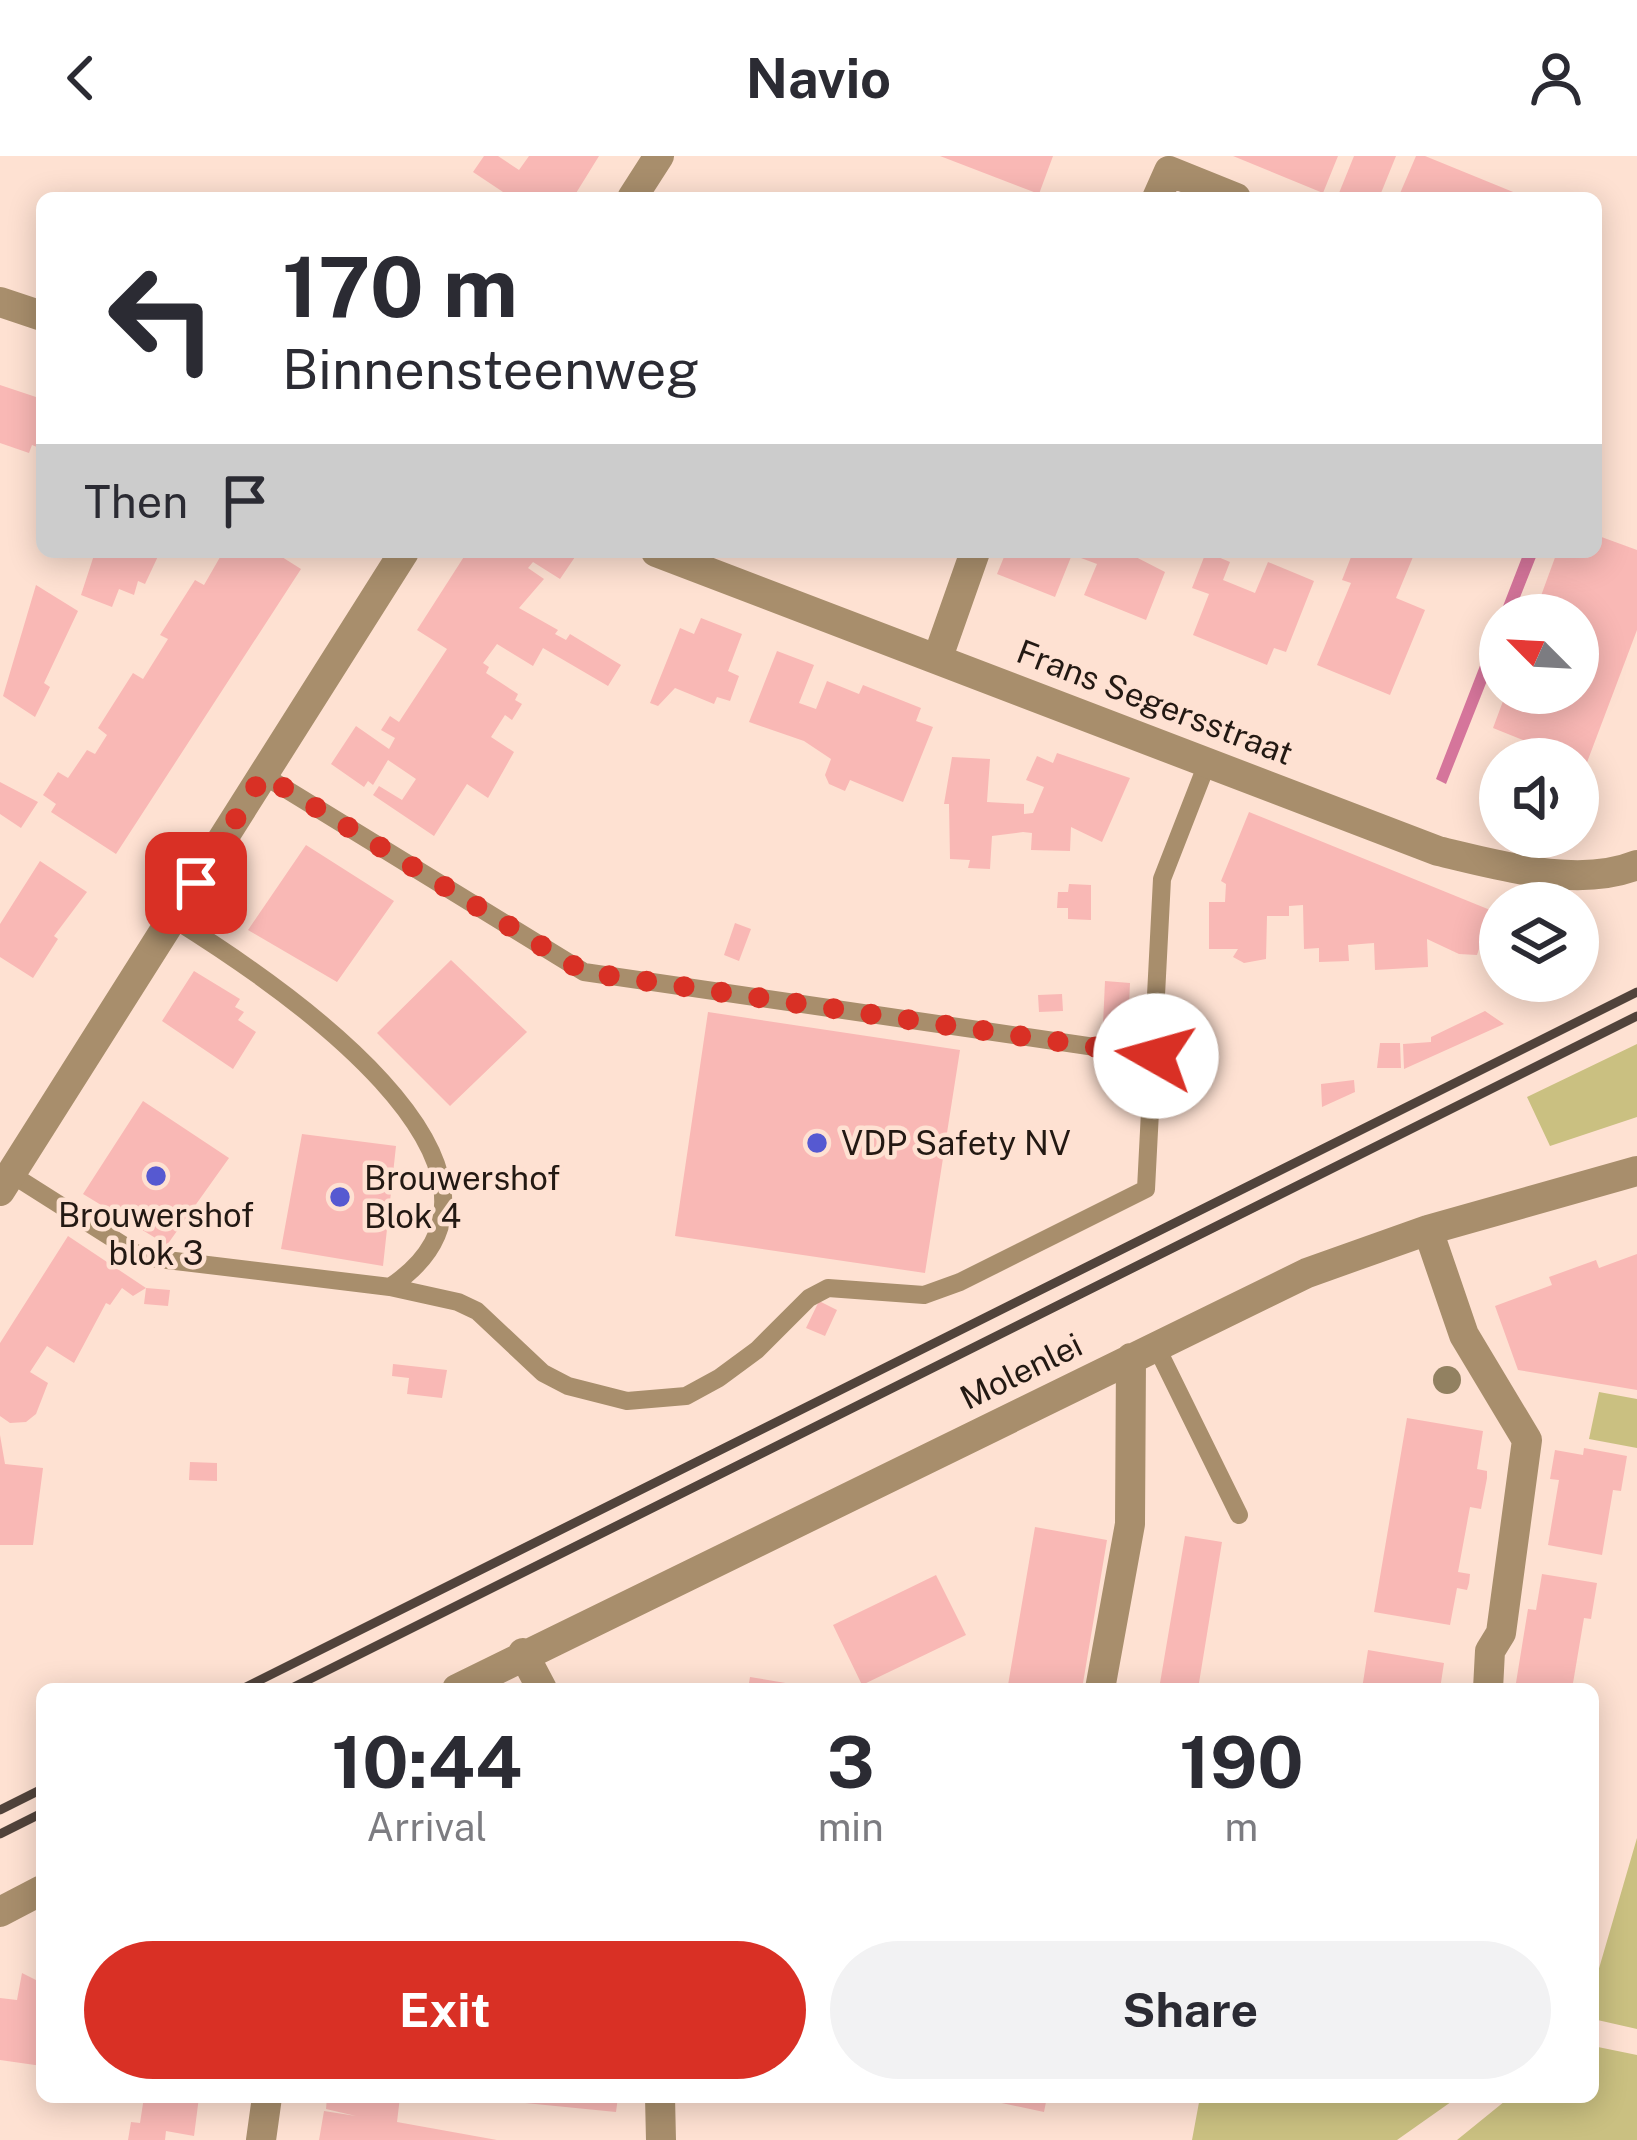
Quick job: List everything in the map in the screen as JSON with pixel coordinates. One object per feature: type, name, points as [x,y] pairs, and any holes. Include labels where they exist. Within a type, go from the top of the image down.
[{"type":"street","points":[[636,192],[659,156]]},
{"type":"street","points":[[1159,192],[1168,171],[1221,192]]},
{"type":"street","points":[[0,302],[36,314]]},
{"type":"street","points":[[6,1182],[400,558]]},
{"type":"street","name":"Frans Segersstraat","points":[[672,558],[1438,850],[1490,864],[1603,875],[1637,866]]},
{"type":"street","points":[[938,657],[973,558]]},
{"type":"street","name":"Molenlei","points":[[468,1683],[1307,1273],[1428,1230],[1637,1171]]},
{"type":"street","points":[[1428,1230],[1464,1335],[1527,1440],[1489,1683]]},
{"type":"street","points":[[1101,1683],[1130,1524],[1143,1352]]},
{"type":"street","points":[[523,1653],[539,1683]]},
{"type":"street","points":[[0,1912],[36,1893]]},
{"type":"street","points":[[260,2140],[266,2103]]},
{"type":"street","points":[[660,2103],[661,2140]]},
{"type":"lane","points":[[6,1182],[142,1257],[390,1287],[477,1311],[515,1352],[568,1386],[627,1401],[686,1396],[757,1350],[809,1298],[828,1288],[924,1295],[960,1282],[1146,1189],[1162,879],[1208,761]]},
{"type":"lane","points":[[263,775],[584,972],[1156,1056]]},
{"type":"lane","points":[[174,919],[331,1028],[410,1117],[439,1179],[445,1206],[440,1233],[425,1257],[390,1287]]},
{"type":"lane","points":[[1143,1352],[1240,1515]]},
{"type":"shaded area","points":[[1522,558],[1536,558],[1521,594],[1508,594]]},
{"type":"shaded area","points":[[1479,668],[1479,701],[1446,784],[1436,779]]},
{"type":"shaded area","points":[[1637,1044],[1637,1117],[1550,1146],[1527,1097]]},
{"type":"shaded area","points":[[1599,1392],[1637,1399],[1637,1448],[1589,1439]]},
{"type":"shaded area","points":[[1637,1838],[1637,2029],[1599,2020],[1599,1968]]},
{"type":"shaded area","points":[[1599,2047],[1637,2055],[1637,2140],[1457,2140],[1503,2103],[1599,2103]]},
{"type":"shaded area","points":[[1199,2103],[1449,2103],[1397,2140],[1192,2140]]},
{"type":"building","points":[[484,156],[498,156],[519,170],[529,156],[599,156],[577,192],[503,192],[473,172]]},
{"type":"building","points":[[940,156],[1053,156],[1040,192]]},
{"type":"building","points":[[1233,156],[1338,156],[1321,192]]},
{"type":"building","points":[[1354,156],[1396,156],[1381,192],[1339,192]]},
{"type":"building","points":[[1416,156],[1425,156],[1513,192],[1401,192]]},
{"type":"building","points":[[0,385],[36,397],[36,447],[32,445],[29,453],[0,443]]},
{"type":"building","points":[[1602,537],[1637,550],[1637,630],[1596,738],[1518,738],[1493,728],[1498,714],[1599,714],[1599,594],[1542,594],[1555,558],[1602,558]]},
{"type":"building","points":[[93,558],[157,558],[145,584],[138,581],[134,595],[119,589],[112,607],[81,595]]},
{"type":"building","points":[[220,558],[284,558],[301,569],[116,854],[51,812],[56,804],[43,795],[58,772],[68,778],[87,750],[95,754],[107,735],[98,728],[133,673],[143,679],[168,639],[160,635],[195,580],[204,585]]},
{"type":"building","points":[[463,558],[574,558],[560,579],[533,562],[528,568],[544,579],[519,608],[558,630],[555,634],[566,640],[570,634],[621,665],[608,686],[543,648],[533,666],[497,644],[483,663],[489,667],[486,673],[518,694],[515,700],[522,704],[512,720],[505,715],[491,737],[514,752],[488,798],[467,784],[434,836],[373,795],[379,786],[402,800],[416,779],[388,760],[373,785],[368,781],[364,787],[331,764],[356,726],[389,749],[395,738],[381,730],[390,716],[399,722],[447,649],[417,630]]},
{"type":"building","points":[[1004,558],[1071,558],[1055,597],[997,574]]},
{"type":"building","points":[[1081,558],[1138,558],[1165,572],[1146,620],[1084,595],[1097,564]]},
{"type":"building","points":[[1204,558],[1230,562],[1223,580],[1255,593],[1268,562],[1314,581],[1286,652],[1274,648],[1267,665],[1193,635],[1209,594],[1192,588]]},
{"type":"building","points":[[1351,558],[1413,558],[1396,598],[1425,610],[1390,695],[1317,665],[1351,583],[1342,580]]},
{"type":"building","points":[[36,585],[78,611],[44,683],[50,687],[35,717],[3,696]]},
{"type":"building","points":[[701,618],[742,634],[728,671],[739,676],[730,701],[717,697],[714,704],[675,688],[658,706],[650,703],[680,628],[694,634]]},
{"type":"building","points":[[777,651],[814,665],[799,703],[816,709],[827,681],[859,694],[863,685],[921,708],[916,721],[933,727],[903,802],[850,780],[845,791],[829,784],[825,775],[831,759],[804,741],[749,722]]},
{"type":"building","points":[[1057,753],[1130,778],[1102,842],[1071,827],[1070,851],[1031,850],[1032,833],[1023,832],[992,836],[990,869],[968,868],[970,860],[950,859],[949,804],[944,804],[952,757],[990,759],[987,802],[1024,804],[1024,814],[1033,813],[1044,787],[1026,780],[1037,756],[1053,763]]},
{"type":"building","points":[[0,782],[38,802],[21,828],[0,814]]},
{"type":"building","points":[[1249,812],[1479,905],[1479,949],[1477,955],[1459,954],[1427,939],[1428,967],[1375,970],[1374,943],[1348,945],[1349,961],[1319,962],[1319,948],[1304,949],[1303,905],[1289,906],[1289,916],[1267,916],[1266,959],[1244,963],[1233,957],[1238,949],[1209,949],[1209,902],[1225,902],[1226,884],[1221,881]]},
{"type":"building","points":[[306,845],[394,901],[337,982],[248,930]]},
{"type":"building","points":[[40,861],[87,892],[54,936],[58,939],[33,978],[0,957],[0,924]]},
{"type":"building","points":[[1069,884],[1091,885],[1091,920],[1068,919],[1068,908],[1057,908],[1058,892],[1068,892]]},
{"type":"building","points":[[735,923],[751,929],[739,961],[724,955]]},
{"type":"building","points":[[451,960],[527,1032],[450,1106],[377,1033]]},
{"type":"building","points":[[194,971],[240,999],[235,1007],[244,1012],[238,1020],[256,1032],[233,1069],[162,1021]]},
{"type":"building","points":[[1105,981],[1130,983],[1128,1028],[1103,1025]]},
{"type":"building","points":[[1062,994],[1063,1011],[1039,1012],[1038,995]]},
{"type":"building","points":[[1485,1011],[1504,1024],[1404,1069],[1403,1044],[1431,1042],[1431,1037]]},
{"type":"building","name":"VDP Safety NV","points":[[708,1012],[960,1050],[925,1273],[675,1236]]},
{"type":"building","points":[[1380,1043],[1400,1043],[1401,1068],[1377,1068]]},
{"type":"building","points":[[1354,1080],[1355,1092],[1322,1107],[1321,1084]]},
{"type":"building","name":"Brouwershof blok 3","points":[[143,1101],[229,1158],[167,1245],[83,1194]]},
{"type":"building","name":"Brouwershof Blok 4","points":[[302,1134],[396,1146],[383,1266],[281,1249]]},
{"type":"building","points":[[68,1236],[146,1288],[133,1296],[122,1288],[110,1305],[106,1303],[74,1363],[47,1346],[30,1372],[48,1383],[36,1414],[26,1422],[10,1423],[0,1416],[0,1343]]},
{"type":"building","points":[[1637,1254],[1637,1390],[1518,1370],[1495,1306],[1552,1285],[1549,1277],[1596,1260],[1599,1268]]},
{"type":"building","points":[[146,1288],[170,1290],[168,1306],[144,1304]]},
{"type":"building","points":[[819,1301],[837,1310],[825,1336],[806,1328]]},
{"type":"building","points":[[393,1364],[447,1370],[442,1398],[407,1394],[409,1378],[392,1376]]},
{"type":"building","points":[[1407,1418],[1483,1431],[1477,1469],[1487,1471],[1487,1478],[1481,1509],[1470,1507],[1458,1572],[1470,1574],[1469,1583],[1467,1590],[1457,1588],[1450,1625],[1374,1612]]},
{"type":"building","points":[[0,1435],[5,1464],[43,1468],[33,1545],[0,1545]]},
{"type":"building","points":[[1584,1448],[1627,1456],[1621,1491],[1613,1490],[1602,1555],[1548,1545],[1559,1480],[1550,1479],[1555,1450],[1583,1455]]},
{"type":"building","points":[[190,1462],[217,1463],[217,1481],[189,1480]]},
{"type":"building","points":[[1035,1527],[1107,1540],[1083,1683],[1008,1683]]},
{"type":"building","points":[[1185,1536],[1222,1542],[1199,1683],[1160,1683]]},
{"type":"building","points":[[1542,1574],[1597,1583],[1591,1619],[1584,1618],[1573,1683],[1516,1683],[1528,1609],[1536,1610]]},
{"type":"building","points":[[936,1575],[966,1635],[861,1683],[833,1625]]},
{"type":"building","points":[[1368,1650],[1444,1663],[1441,1683],[1363,1683]]},
{"type":"building","points":[[750,1677],[785,1683],[749,1683]]},
{"type":"building","points":[[22,1973],[36,1980],[36,2065],[0,2060],[0,1998],[17,2000]]},
{"type":"building","points":[[143,2103],[198,2103],[194,2136],[166,2131],[165,2140],[128,2140],[131,2122],[140,2123]]},
{"type":"building","points":[[326,2103],[399,2103],[397,2122],[497,2140],[319,2140],[324,2111],[356,2116],[326,2109]]},
{"type":"building","points":[[525,2103],[617,2103],[616,2112]]},
{"type":"building","points":[[1001,2103],[1046,2103],[1044,2112]]},
{"type":"railway","points":[[254,1683],[1637,992]]},
{"type":"railway","points":[[302,1683],[1637,1016]]},
{"type":"railway","points":[[0,1810],[36,1792]]},
{"type":"railway","points":[[0,1834],[36,1816]]},
{"type":"place","name":"VDP Safety NV","points":[[817,1143]]},
{"type":"place","name":"Brouwershof blok 3","points":[[156,1176]]},
{"type":"place","name":"Brouwershof Blok 4","points":[[340,1197]]},
{"type":"route","points":[[196,883],[263,775],[584,972],[1010,1039],[1156,1056]]}]
